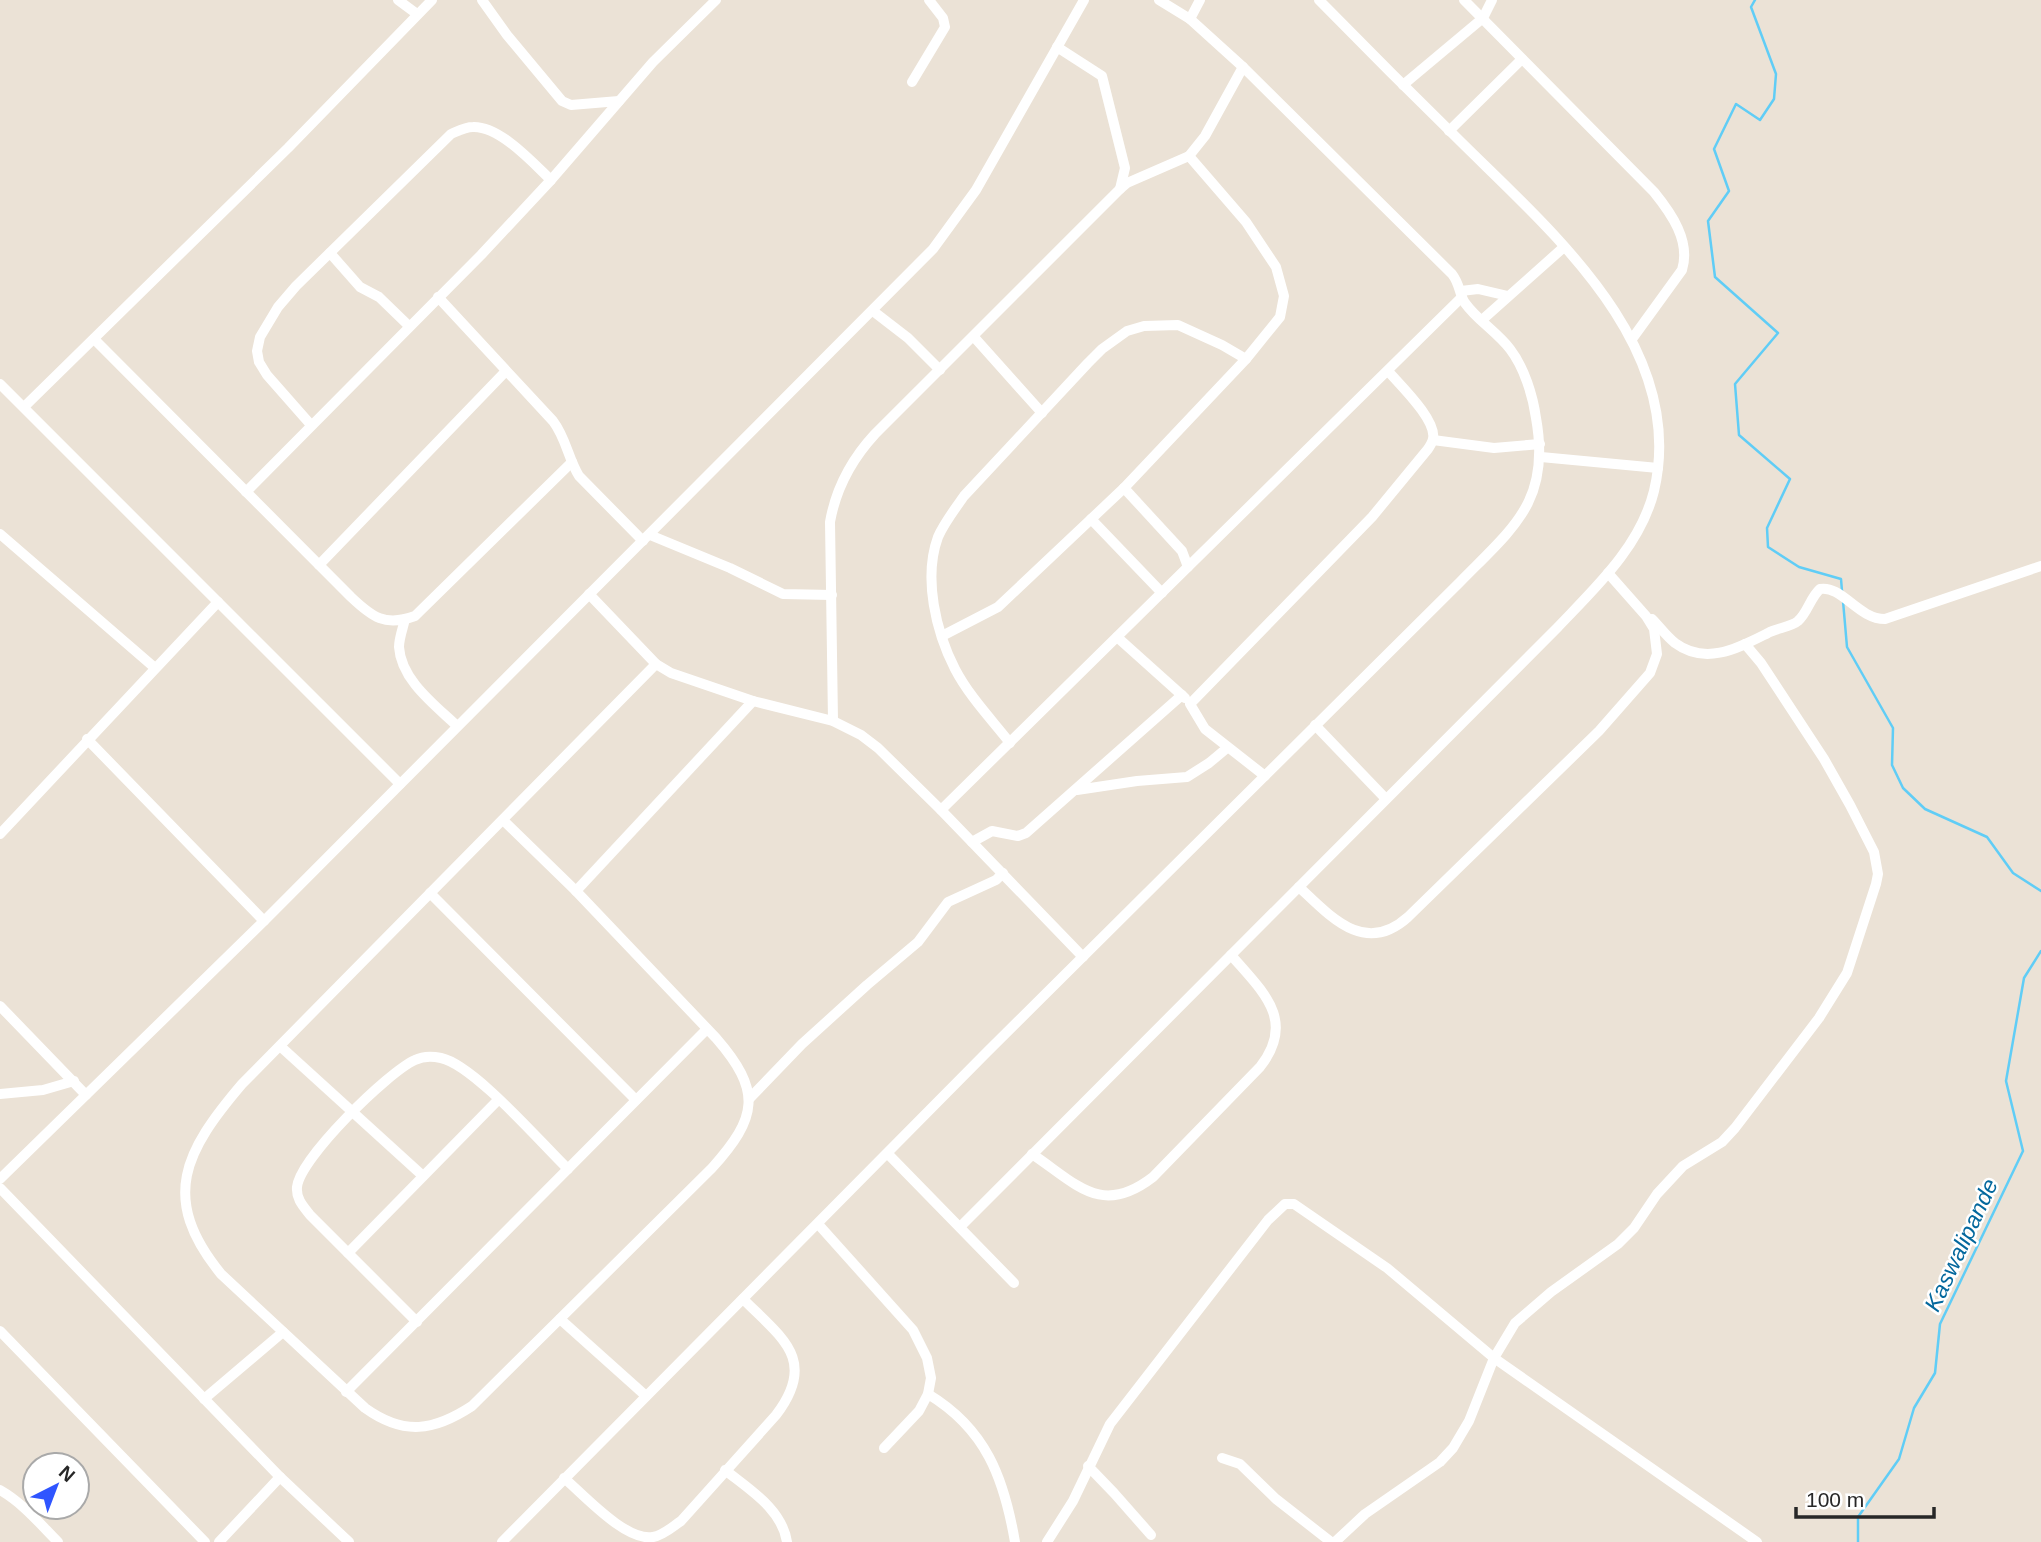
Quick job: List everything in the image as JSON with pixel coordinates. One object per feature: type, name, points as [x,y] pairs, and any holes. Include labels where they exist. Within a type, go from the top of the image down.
[{"type":"street","points":[[398,0],[417,14]]},
{"type":"street","points":[[24,407],[317,120],[432,0]]},
{"type":"street","points":[[482,0],[507,35],[562,101],[571,105],[619,101]]},
{"type":"street","points":[[912,82],[945,27],[943,18],[929,0]]},
{"type":"street","points":[[0,1179],[264,921],[925,257],[954,223],[976,190],[1084,0]]},
{"type":"street","points":[[502,1542],[1507,534],[1532,495],[1538,480],[1541,457],[1533,400],[1515,357],[1462,294],[1460,284],[1243,67],[1190,19],[1159,0]]},
{"type":"street","points":[[1190,19],[1200,0]]},
{"type":"street","points":[[960,1227],[1557,628],[1608,573],[1634,537],[1653,493],[1658,468],[1658,421],[1643,365],[1632,339],[1598,288],[1564,247],[1319,0]]},
{"type":"street","points":[[1464,0],[1654,191],[1679,230],[1684,252],[1682,270],[1632,339]]},
{"type":"street","points":[[1403,85],[1483,18],[1486,7],[1492,0]]},
{"type":"street","points":[[246,492],[551,180],[653,62],[710,2]]},
{"type":"street","points":[[1057,47],[1102,76],[1125,168],[1120,189]]},
{"type":"street","points":[[1449,131],[1522,59]]},
{"type":"street","points":[[833,721],[830,522],[843,478],[864,445],[1120,189],[1127,183],[1189,156],[1205,136],[1243,67]]},
{"type":"street","points":[[311,425],[267,375],[259,362],[257,351],[260,337],[278,307],[330,253],[451,134],[462,129],[474,127],[496,134],[551,180]]},
{"type":"street","points":[[942,636],[998,607],[1124,488],[1246,359],[1280,317],[1284,303],[1283,288],[1276,267],[1261,242],[1189,156]]},
{"type":"street","points":[[1482,320],[1564,247]]},
{"type":"street","points":[[330,253],[362,290],[379,297],[409,326]]},
{"type":"street","points":[[941,810],[1388,371],[1462,294],[1478,289],[1508,296]]},
{"type":"street","points":[[438,297],[559,429],[579,475],[646,538],[730,568],[783,594],[832,594]]},
{"type":"street","points":[[873,311],[908,338],[940,370]]},
{"type":"street","points":[[1010,743],[955,669],[942,636],[933,593],[933,555],[939,534],[964,496],[1042,412],[1102,349],[1135,328],[1164,324],[1178,326],[1222,345],[1246,359]]},
{"type":"street","points":[[974,337],[1042,412]]},
{"type":"street","points":[[94,339],[371,616],[385,620],[405,620],[415,616],[572,462]]},
{"type":"street","points":[[319,565],[506,371]]},
{"type":"street","points":[[1190,704],[1372,517],[1428,450],[1433,440],[1430,424],[1388,371]]},
{"type":"street","points":[[0,384],[400,784]]},
{"type":"street","points":[[1433,440],[1494,448],[1540,444]]},
{"type":"street","points":[[1541,457],[1658,468]]},
{"type":"street","points":[[1124,488],[1175,542],[1188,567]]},
{"type":"street","points":[[1091,519],[1162,593]]},
{"type":"street","points":[[0,534],[155,668]]},
{"type":"street","points":[[1608,573],[1668,637],[1686,650],[1714,655],[1775,629],[1794,624],[1800,620],[1814,594],[1820,589],[1834,590],[1868,616],[1885,619],[2041,566]]},
{"type":"street","points":[[589,594],[656,664],[671,673],[753,701],[833,721],[861,735],[878,748],[941,810],[1083,957]]},
{"type":"street","points":[[0,834],[218,602]]},
{"type":"street","points":[[1299,887],[1322,909],[1351,930],[1378,933],[1400,925],[1599,731],[1644,682],[1655,662],[1657,645],[1654,629],[1646,615]]},
{"type":"street","points":[[405,620],[399,646],[406,670],[423,692],[457,726]]},
{"type":"street","points":[[1117,637],[1182,695],[1205,729],[1265,776]]},
{"type":"street","points":[[1222,1458],[1240,1464],[1276,1499],[1333,1542],[1364,1514],[1440,1462],[1453,1448],[1474,1411],[1494,1358],[1507,1334],[1527,1312],[1585,1266],[1618,1244],[1683,1166],[1722,1142],[1833,998],[1854,956],[1876,884],[1878,874],[1874,852],[1824,760],[1761,663],[1745,644]]},
{"type":"street","points":[[503,820],[576,891],[732,1057],[742,1074],[749,1099],[747,1117],[723,1156],[472,1406],[451,1419],[426,1427],[408,1426],[374,1414],[346,1392],[221,1273],[204,1253],[190,1225],[185,1197],[189,1169],[198,1142],[212,1119],[242,1084],[656,664]]},
{"type":"street","points":[[972,842],[992,831],[1023,835],[1182,695]]},
{"type":"street","points":[[576,891],[753,701]]},
{"type":"street","points":[[1315,725],[1386,799]]},
{"type":"street","points":[[87,739],[264,921]]},
{"type":"street","points":[[1077,790],[1186,777],[1227,748]]},
{"type":"street","points":[[0,815],[9,824]]},
{"type":"street","points":[[749,1099],[802,1044],[918,942],[948,902],[996,880],[1003,873]]},
{"type":"street","points":[[430,893],[636,1100]]},
{"type":"street","points":[[1032,1154],[1085,1191],[1103,1197],[1135,1190],[1153,1177],[1260,1067],[1276,1042],[1276,1020],[1272,1006],[1231,955]]},
{"type":"street","points":[[0,1006],[86,1095]]},
{"type":"street","points":[[346,1392],[707,1029]]},
{"type":"street","points":[[280,1046],[423,1176]]},
{"type":"street","points":[[417,1322],[301,1204],[297,1189],[302,1173],[317,1151],[353,1111],[409,1062],[424,1057],[444,1058],[463,1067],[568,1169]]},
{"type":"street","points":[[0,1094],[43,1090],[74,1081]]},
{"type":"street","points":[[348,1253],[498,1100]]},
{"type":"street","points":[[888,1154],[1014,1283]]},
{"type":"street","points":[[0,1188],[280,1478],[349,1542]]},
{"type":"street","points":[[1047,1542],[1073,1501],[1100,1441],[1124,1404],[1268,1220],[1285,1204],[1294,1204],[1387,1268],[1494,1358],[1757,1542]]},
{"type":"street","points":[[818,1224],[913,1330],[927,1358],[931,1378],[928,1395],[919,1411],[884,1448]]},
{"type":"street","points":[[564,1478],[623,1528],[640,1537],[664,1533],[681,1521],[789,1398],[796,1362],[788,1346],[743,1299]]},
{"type":"street","points":[[560,1320],[646,1396]]},
{"type":"street","points":[[0,1331],[205,1542]]},
{"type":"street","points":[[204,1399],[282,1332]]},
{"type":"street","points":[[928,1395],[958,1415],[979,1438],[1001,1485],[1015,1542]]},
{"type":"street","points":[[1088,1466],[1151,1535]]},
{"type":"street","points":[[725,1470],[772,1509],[785,1530],[786,1542]]},
{"type":"street","points":[[219,1542],[280,1478]]},
{"type":"street","points":[[0,1490],[26,1509],[58,1542]]},
{"type":"waterway","name":"Kaswalipande","points":[[1755,0],[1751,7],[1776,74],[1774,99],[1760,120],[1736,104],[1714,149],[1729,191],[1708,221],[1715,277],[1778,333],[1735,384],[1739,435],[1790,479],[1767,528],[1768,547],[1799,567],[1841,579],[1842,591]]},
{"type":"waterway","name":"Kaswalipande","points":[[1843,601],[1847,647],[1893,728],[1892,765],[1903,788],[1925,809],[1987,837],[2013,873],[2041,891]]},
{"type":"waterway","name":"Kaswalipande","points":[[1858,1542],[1858,1517],[1899,1459],[1914,1408],[1935,1373],[1940,1324],[2023,1151],[2006,1081],[2024,978],[2041,951]]}]
